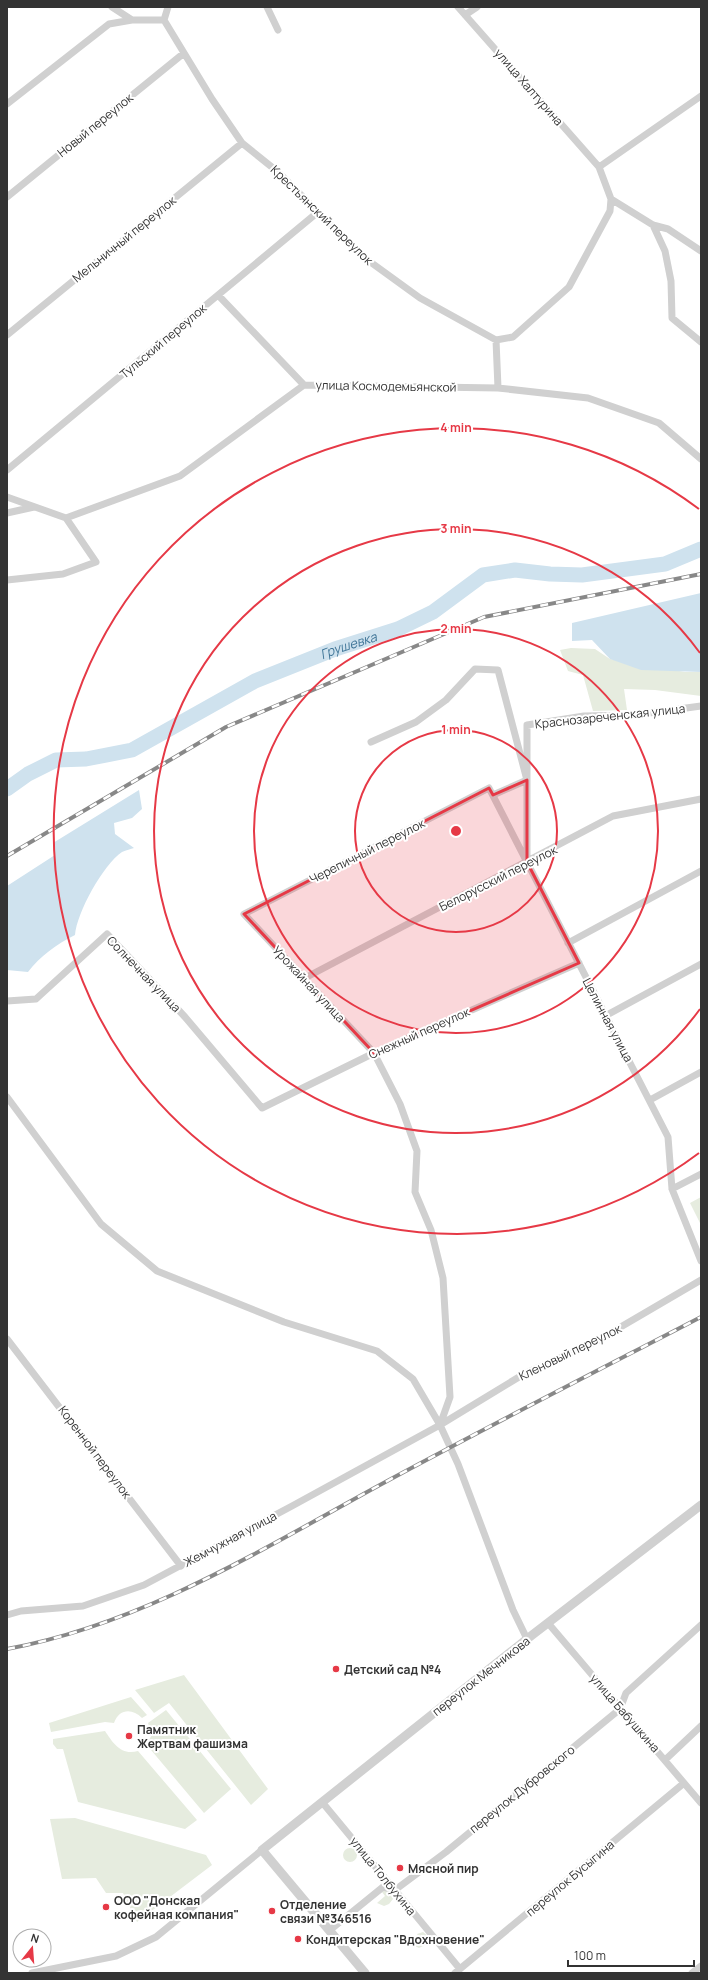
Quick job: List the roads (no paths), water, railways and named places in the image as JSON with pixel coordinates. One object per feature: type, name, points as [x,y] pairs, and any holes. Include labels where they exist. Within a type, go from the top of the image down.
[{"type":"street","points":[[112,7],[132,20]]},
{"type":"street","points":[[7,104],[109,24],[132,20],[164,20],[168,7]]},
{"type":"street","points":[[267,7],[278,30]]},
{"type":"street","name":"улица Халтурина","points":[[458,7],[599,167]]},
{"type":"street","points":[[465,15],[477,7]]},
{"type":"street","name":"Крестьянский переулок","points":[[164,20],[242,143],[278,172],[362,256],[420,298],[496,340]]},
{"type":"street","name":"Новый переулок","points":[[7,197],[184,53]]},
{"type":"street","points":[[498,388],[496,340],[513,337],[569,287],[610,211],[611,199],[599,167],[701,96]]},
{"type":"street","name":"Мельничный переулок","points":[[7,335],[242,143]]},
{"type":"street","points":[[611,199],[653,225],[668,229],[701,251]]},
{"type":"street","name":"Тульский переулок","points":[[7,470],[318,212]]},
{"type":"street","points":[[653,225],[666,251],[671,281],[672,318],[701,342]]},
{"type":"street","points":[[218,295],[304,385]]},
{"type":"street","name":"улица Космодемьянской","points":[[66,518],[180,476],[304,385],[498,388],[588,398],[659,423],[701,459]]},
{"type":"street","points":[[7,497],[66,518],[96,562],[63,574],[7,580]]},
{"type":"street","points":[[7,513],[35,507]]},
{"type":"street","name":"Краснозареченская улица","points":[[371,742],[416,722],[446,700],[475,669],[498,670],[527,780]]},
{"type":"street","name":"Краснозареченская улица","points":[[527,862],[527,725],[584,716],[634,715],[701,706]]},
{"type":"street","points":[[493,795],[527,780]]},
{"type":"street","name":"Целинная улица","points":[[489,788],[668,1137],[672,1189],[701,1261]]},
{"type":"street","name":"Черепичный переулок","points":[[244,914],[489,788]]},
{"type":"street","name":"Белорусский переулок","points":[[303,979],[613,816],[701,800]]},
{"type":"street","points":[[568,943],[701,871]]},
{"type":"street","name":"Урожайная улица","points":[[244,914],[303,979],[374,1053],[400,1104],[417,1151],[415,1192],[431,1230],[443,1278],[450,1397],[440,1426]]},
{"type":"street","name":"Солнечная улица","points":[[7,1001],[36,999],[107,934],[185,1017],[262,1108]]},
{"type":"street","name":"Снежный переулок","points":[[262,1108],[374,1053],[578,963]]},
{"type":"street","points":[[605,1016],[701,964]]},
{"type":"street","points":[[650,1100],[701,1072]]},
{"type":"street","points":[[7,1097],[101,1224],[157,1271],[284,1322],[377,1351],[413,1379],[440,1426],[458,1464],[514,1610],[528,1639]]},
{"type":"street","points":[[672,1189],[701,1174]]},
{"type":"street","name":"Кленовый переулок","points":[[440,1426],[524,1374],[595,1342],[701,1280]]},
{"type":"street","name":"Коренной переулок","points":[[7,1339],[182,1566]]},
{"type":"street","name":"Жемчужная улица","points":[[7,1615],[21,1612],[83,1606],[144,1585],[182,1566],[440,1426]]},
{"type":"street","name":"переулок Мечникова","points":[[262,1850],[548,1623],[701,1505]]},
{"type":"street","name":"улица Бабушкина","points":[[548,1623],[701,1803]]},
{"type":"street","name":"переулок Дубровского","points":[[395,1890],[446,1852],[620,1709],[626,1693],[701,1625]]},
{"type":"street","points":[[665,1760],[701,1726]]},
{"type":"street","name":"переулок Бусыгина","points":[[458,1971],[684,1783]]},
{"type":"street","name":"улица Толбухина","points":[[322,1802],[395,1890],[458,1971]]},
{"type":"street","points":[[32,1973],[116,1956],[156,1937],[262,1850],[365,1973]]},
{"type":"street","points":[[330,1930],[383,1886],[395,1890]]},
{"type":"street","points":[[692,1973],[701,1966]]},
{"type":"water","points":[[701,593],[701,672],[641,670],[610,659],[592,640],[572,641],[572,623]]},
{"type":"water","points":[[139,790],[142,809],[132,818],[114,823],[115,834],[134,848],[122,852],[115,858],[99,878],[86,902],[77,925],[75,935],[49,951],[28,972],[7,970],[7,886],[55,855],[53,843]]},
{"type":"waterway","name":"Грушевка","points":[[7,789],[28,774],[56,760],[86,759],[132,750],[255,681],[335,649],[398,629],[433,612],[483,575],[515,570],[550,574],[582,575],[665,564],[701,549]]},
{"type":"railway","points":[[7,856],[226,727],[484,617],[701,574]]},
{"type":"railway","points":[[7,1649],[57,1637],[105,1622],[152,1604],[244,1560],[458,1443],[701,1317]]},
{"type":"place","name":"Детский сад №4","points":[[336,1669]]},
{"type":"place","name":"Памятник Жертвам фашизма","points":[[129,1736]]},
{"type":"place","name":"Мясной пир","points":[[400,1868]]},
{"type":"place","name":"ООО \"Донская кофейная компания\"","points":[[106,1907]]},
{"type":"place","name":"Отделение связи №346516","points":[[272,1911]]},
{"type":"place","name":"Кондитерская \"Вдохновение\"","points":[[298,1939]]}]
